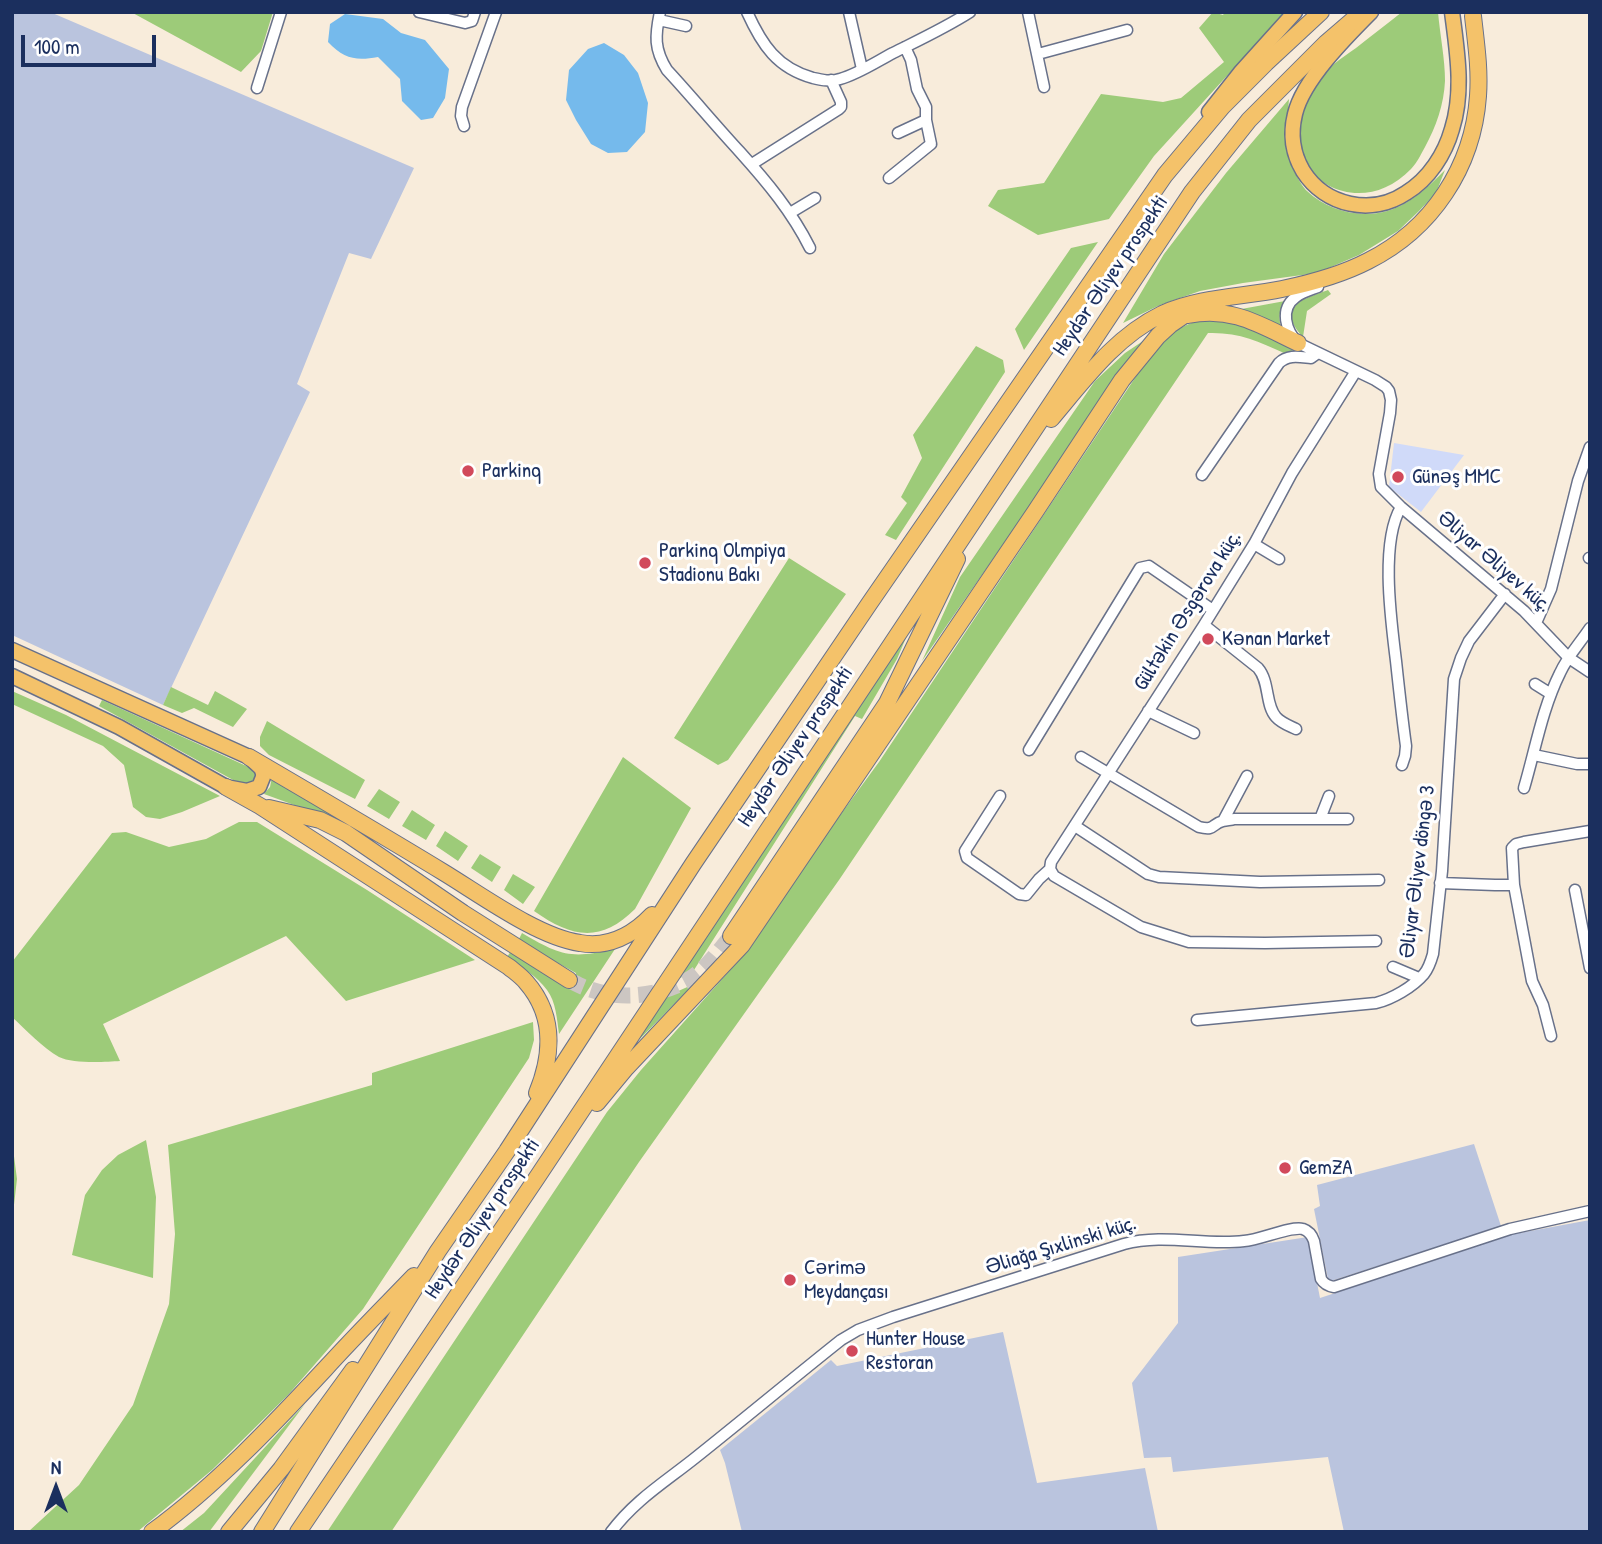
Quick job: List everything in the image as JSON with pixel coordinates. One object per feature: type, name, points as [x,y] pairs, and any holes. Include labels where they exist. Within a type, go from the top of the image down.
[{"type":"highway","name":"Heydər Əliyev prospekti","points":[[262,1532],[438,1251],[508,1151],[693,864],[880,587],[1166,175],[1223,107],[1321,12]]},
{"type":"highway","name":"Heydər Əliyev prospekti","points":[[298,1532],[536,1179],[1192,191],[1249,120],[1326,43],[1362,12]]},
{"type":"highway","points":[[731,936],[887,703],[961,551],[1002,477],[1099,363],[1119,343],[1164,313],[1217,299],[1322,279],[1369,261],[1407,236],[1434,209],[1456,177],[1475,120],[1479,66],[1473,14]]},
{"type":"highway","points":[[536,1179],[626,1068],[742,945],[1122,380],[1158,336],[1179,318],[1217,299]]},
{"type":"highway","points":[[1179,318],[1205,312],[1231,314],[1298,343]]},
{"type":"highway","points":[[249,757],[526,922],[571,942],[600,943],[620,939],[632,933],[642,926],[693,864]]},
{"type":"highway","points":[[226,787],[260,806],[509,967],[526,982],[539,1000],[549,1028],[547,1066],[536,1096],[508,1151]]},
{"type":"highway","points":[[260,806],[308,817],[346,833],[569,980]]},
{"type":"highway","points":[[236,1532],[438,1251]]},
{"type":"highway","points":[[152,1532],[186,1506],[276,1423],[438,1251]]},
{"type":"highway","points":[[229,1532],[281,1469]]},
{"type":"main road","points":[[1166,175],[1217,101],[1295,12]]},
{"type":"main road","points":[[1371,12],[1308,87],[1298,103],[1293,126],[1295,153],[1307,177],[1327,195],[1340,202],[1356,205],[1391,201],[1406,193],[1422,181],[1441,156],[1458,106],[1459,82],[1453,17]]},
{"type":"main road","points":[[12,650],[249,757],[263,773],[259,787],[247,791],[226,787],[119,727],[12,676]]},
{"type":"street","points":[[257,88],[281,12]]},
{"type":"street","points":[[419,12],[465,23],[472,21],[475,12]]},
{"type":"street","points":[[464,126],[461,116],[463,107],[496,12]]},
{"type":"street","points":[[747,12],[760,36],[782,64],[801,74],[831,80],[838,80],[862,69],[970,12]]},
{"type":"street","points":[[849,12],[862,69]]},
{"type":"street","points":[[1028,12],[1044,87]]},
{"type":"street","points":[[686,26],[660,16],[656,43],[667,70],[752,164],[790,213],[810,248]]},
{"type":"street","points":[[1038,54],[1127,30]]},
{"type":"street","points":[[889,178],[931,144],[926,107],[917,89],[911,60],[905,47]]},
{"type":"street","points":[[752,164],[841,107],[831,80]]},
{"type":"street","points":[[898,133],[926,120]]},
{"type":"street","points":[[790,213],[815,198]]},
{"type":"street","points":[[1356,371],[1298,343],[1286,324],[1286,311],[1293,299],[1370,266],[1407,236]]},
{"type":"street","points":[[1202,475],[1279,363],[1287,358],[1311,358],[1318,353]]},
{"type":"street","name":"Əliyar Əliyev küç.","points":[[1356,371],[1382,384],[1389,391],[1391,405],[1379,474],[1379,481],[1385,493],[1505,594],[1569,659],[1590,672]]},
{"type":"street","name":"Gültəkin Əsgərova küç.","points":[[1000,796],[965,851],[967,858],[1026,895],[1050,869],[1051,862],[1254,544],[1292,473],[1356,371]]},
{"type":"street","points":[[1536,624],[1550,589],[1578,481],[1590,447]]},
{"type":"street","points":[[1401,507],[1392,530],[1389,590],[1405,746],[1402,765]]},
{"type":"street","points":[[1254,544],[1279,559]]},
{"type":"street","points":[[1029,750],[1140,568],[1149,566],[1213,610]]},
{"type":"street","name":"Əliyar Əliyev döngə 3","points":[[1197,1020],[1376,1003],[1394,998],[1424,974],[1433,954],[1450,765],[1454,679],[1469,641],[1505,594]]},
{"type":"street","points":[[1203,625],[1258,668],[1263,674],[1273,715],[1296,729]]},
{"type":"street","points":[[1524,788],[1551,694],[1561,671],[1590,628]]},
{"type":"street","points":[[1535,684],[1551,694]]},
{"type":"street","points":[[1148,711],[1194,733]]},
{"type":"street","points":[[1534,755],[1590,764]]},
{"type":"street","points":[[1081,757],[1199,827],[1208,829],[1223,821],[1247,776]]},
{"type":"street","points":[[1320,819],[1329,796]]},
{"type":"street","points":[[1223,821],[1348,820]]},
{"type":"street","points":[[1075,826],[1148,874],[1159,877],[1260,882],[1379,880]]},
{"type":"street","points":[[1551,1036],[1543,1005],[1532,981],[1514,884],[1512,848],[1516,844],[1551,836],[1590,831]]},
{"type":"street","points":[[1050,869],[1054,876],[1123,918],[1152,932],[1189,942],[1376,941]]},
{"type":"street","points":[[1440,883],[1495,886],[1514,884]]},
{"type":"street","points":[[1575,890],[1590,968]]},
{"type":"street","points":[[1393,967],[1419,978]]},
{"type":"street","name":"Əliağa Şıxlinski küç.","points":[[611,1532],[642,1498],[841,1340],[858,1330],[893,1317],[1143,1240],[1234,1242],[1296,1229],[1306,1230],[1314,1241],[1321,1279],[1323,1283],[1334,1287],[1510,1229],[1590,1211]]},
{"type":"shaded area","points":[[12,12],[50,12],[414,168],[371,259],[349,253],[297,384],[310,392],[163,705],[12,635]]},
{"type":"shaded area","points":[[1394,443],[1464,455],[1421,512],[1389,487]]},
{"type":"shaded area","points":[[1474,1144],[1501,1226],[1331,1281],[1328,1279],[1314,1209],[1320,1206],[1317,1185]]},
{"type":"shaded area","points":[[1590,1220],[1590,1532],[1344,1532],[1328,1457],[1173,1472],[1171,1457],[1144,1458],[1132,1383],[1178,1323],[1178,1257],[1308,1237],[1320,1298],[1514,1234]]},
{"type":"shaded area","points":[[1003,1332],[1037,1483],[1145,1468],[1158,1532],[742,1532],[720,1450],[831,1360],[837,1366]]},
{"type":"green space","points":[[131,12],[273,12],[261,51],[241,72]]},
{"type":"green space","points":[[1213,12],[1223,15],[1225,12],[1285,12],[1154,156],[1109,219],[1038,235],[988,206],[998,190],[1044,183],[1101,94],[1163,102],[1181,98],[1224,62],[1199,28]]},
{"type":"green space","points":[[1402,12],[1438,12],[1445,81],[1439,115],[1429,139],[1411,169],[1389,186],[1366,193],[1344,191],[1324,183],[1309,168],[1300,148],[1299,124],[1309,98],[1331,68]]},
{"type":"green space","points":[[1289,99],[1286,133],[1289,157],[1301,183],[1316,198],[1348,212],[1382,212],[1401,206],[1445,170],[1436,193],[1398,231],[1359,255],[1317,273],[1200,291],[1160,305],[1123,323],[1164,254],[1226,173]]},
{"type":"green space","points":[[1098,242],[1024,350],[1015,329],[1071,248]]},
{"type":"green space","points":[[1328,290],[1331,294],[1307,311],[1303,337],[1291,318],[1291,311],[1301,301]]},
{"type":"green space","points":[[1285,301],[1280,315],[1282,330],[1236,310]]},
{"type":"green space","points":[[1216,320],[1241,324],[1298,349],[1284,353],[1248,338],[1208,333],[839,880],[639,1162],[391,1532],[327,1532],[607,1112],[749,949],[827,833],[879,762],[1147,360],[1176,331],[1190,323]]},
{"type":"green space","points":[[1146,339],[922,661],[960,577],[1095,381],[1125,353]]},
{"type":"green space","points":[[976,346],[1003,360],[1005,372],[896,540],[885,535],[907,503],[901,497],[922,458],[913,435]]},
{"type":"green space","points":[[789,558],[846,594],[728,760],[718,765],[674,738]]},
{"type":"green space","points":[[919,607],[897,659],[862,719],[855,716],[694,970],[675,981]]},
{"type":"green space","points":[[171,687],[208,705],[215,691],[247,709],[233,727],[194,708],[182,713],[163,705]]},
{"type":"green space","points":[[12,691],[66,715],[220,796],[160,819],[146,817],[133,807],[124,765],[103,746],[12,704]]},
{"type":"green space","points":[[102,700],[255,770],[258,775],[255,784],[244,786],[99,706]]},
{"type":"green space","points":[[267,721],[365,780],[355,799],[269,755],[260,746],[260,737]]},
{"type":"green space","points":[[623,757],[691,808],[635,909],[610,928],[597,932],[585,933],[560,927],[534,911]]},
{"type":"green space","points":[[272,777],[340,816],[338,821],[264,794],[270,787]]},
{"type":"green space","points":[[379,789],[400,802],[389,819],[367,806]]},
{"type":"green space","points":[[412,810],[435,825],[426,840],[402,826]]},
{"type":"green space","points":[[239,822],[257,822],[475,960],[346,1001],[286,936],[103,1024],[120,1061],[80,1062],[59,1057],[12,1017],[12,962],[112,833],[126,832],[169,847],[206,839]]},
{"type":"green space","points":[[445,831],[468,846],[458,861],[436,846]]},
{"type":"green space","points":[[480,854],[501,867],[492,882],[471,868]]},
{"type":"green space","points":[[513,874],[535,887],[523,904],[504,890]]},
{"type":"green space","points":[[522,933],[547,947],[567,953],[587,954],[615,949],[559,1034],[554,1005],[547,990],[507,957],[511,951],[539,971],[572,989],[576,973],[518,941]]},
{"type":"green space","points":[[694,984],[629,1050],[665,997]]},
{"type":"green space","points":[[533,1022],[534,1040],[529,1058],[363,1309],[288,1395],[212,1470],[137,1532],[28,1532],[79,1485],[133,1405],[169,1304],[175,1234],[168,1145],[372,1085],[372,1073]]},
{"type":"green space","points":[[146,1140],[156,1197],[153,1278],[72,1255],[85,1195],[102,1170],[118,1155]]},
{"type":"green space","points":[[12,1141],[17,1179],[12,1222]]},
{"type":"green space","points":[[305,1404],[209,1532],[180,1532],[204,1513]]},
{"type":"water","points":[[345,14],[383,19],[401,33],[425,40],[449,69],[445,98],[433,118],[421,120],[402,101],[400,79],[378,57],[351,57],[339,52],[328,42],[330,24]]},
{"type":"water","points":[[604,43],[624,55],[638,73],[648,103],[645,132],[627,152],[608,153],[591,144],[566,100],[569,70],[588,49]]},
{"type":"tunnel","points":[[569,980],[586,988],[615,995],[657,992],[694,976],[709,963],[731,936]]},
{"type":"place","name":"Parkinq","points":[[468,471]]},
{"type":"place","name":"Günəş MMC","points":[[1398,477]]},
{"type":"place","name":"Parkinq Olmpiya Stadionu Bakı","points":[[645,563]]},
{"type":"place","name":"Kənan Market","points":[[1208,639]]},
{"type":"place","name":"GemZA","points":[[1285,1168]]},
{"type":"place","name":"Cərimə Meydançası","points":[[790,1280]]},
{"type":"place","name":"Hunter House Restoran","points":[[852,1351]]}]
